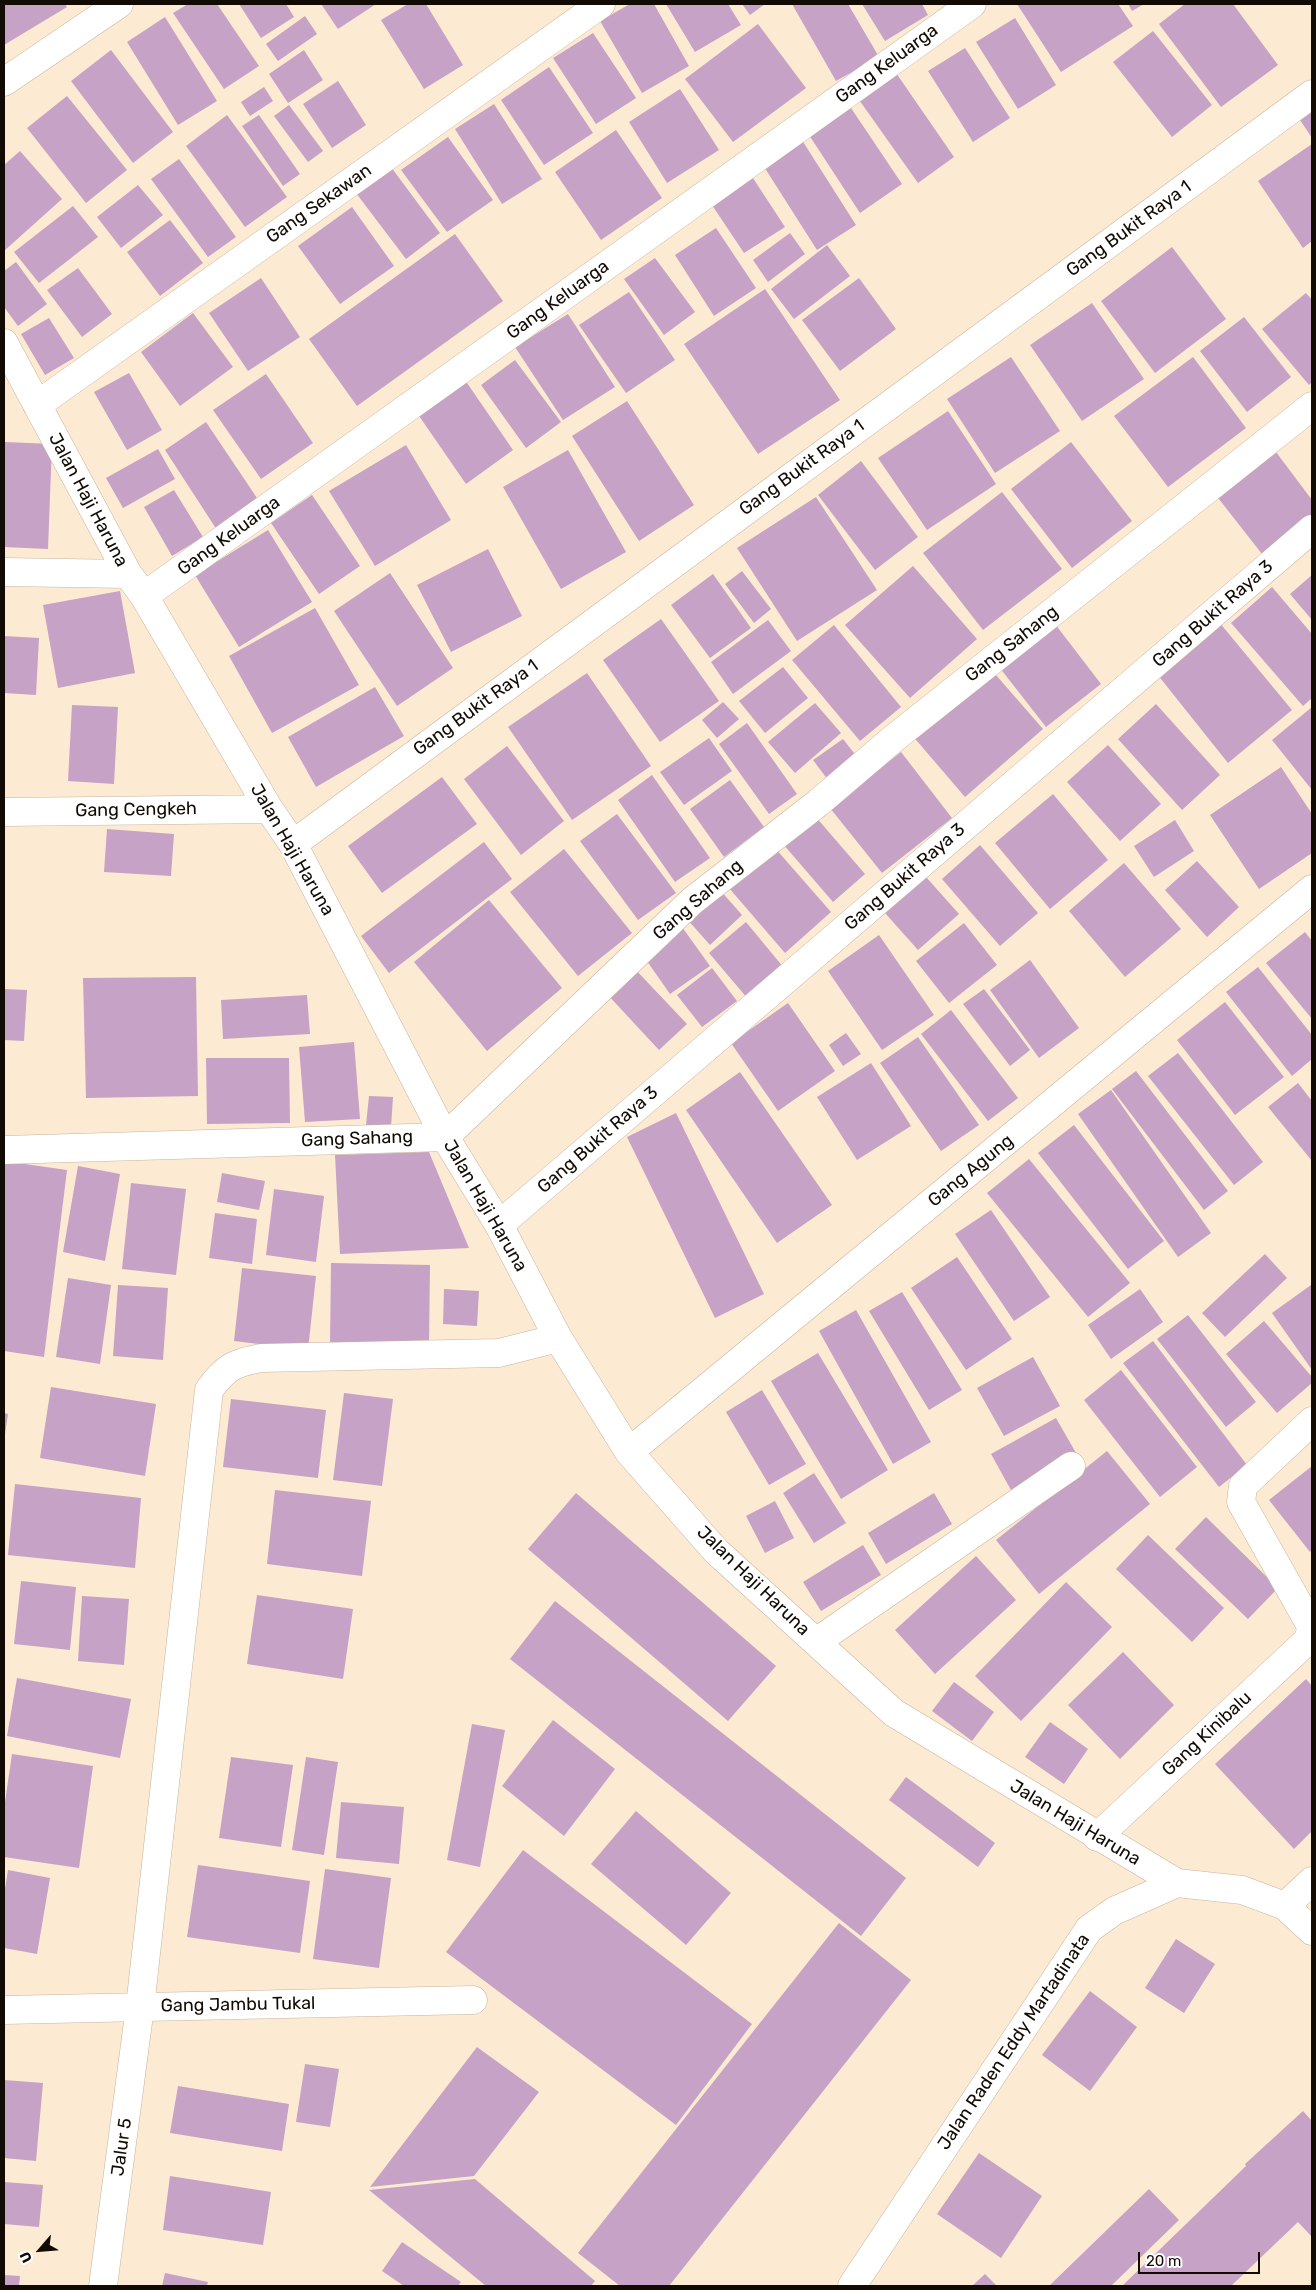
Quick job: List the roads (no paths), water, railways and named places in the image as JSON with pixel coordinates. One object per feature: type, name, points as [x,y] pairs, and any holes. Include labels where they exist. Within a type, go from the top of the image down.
[{"type":"street","points":[[4,82],[119,4]]},
{"type":"street","name":"Gang Sekawan","points":[[37,405],[601,4]]},
{"type":"street","name":"Gang Keluarga","points":[[144,596],[972,4]]},
{"type":"street","name":"Gang Bukit Raya 1","points":[[293,844],[1312,94]]},
{"type":"street","name":"Jalan Haji Haruna","points":[[4,343],[128,574],[144,596],[269,809],[293,844],[444,1137],[499,1225],[558,1338],[630,1452],[716,1551],[894,1713],[1177,1883]]},
{"type":"street","name":"Gang Sahang","points":[[4,1150],[444,1137],[692,901],[818,803],[893,739],[1312,406]]},
{"type":"street","name":"Gang Bukit Raya 3","points":[[499,1225],[1312,529]]},
{"type":"street","points":[[4,572],[128,574]]},
{"type":"street","name":"Gang Cengkeh","points":[[4,812],[269,809]]},
{"type":"street","name":"Gang Agung","points":[[630,1452],[1312,890]]},
{"type":"street","name":"Jalur 5","points":[[103,2286],[140,2007],[209,1390],[222,1373],[238,1362],[261,1358],[499,1353],[558,1338]]},
{"type":"street","name":"Gang Kinibalu","points":[[1098,1837],[1307,1641],[1312,1628],[1241,1502],[1243,1486],[1312,1421]]},
{"type":"street","points":[[816,1642],[1071,1466]]},
{"type":"street","points":[[1285,1906],[1312,1880]]},
{"type":"street","points":[[1177,1883],[1242,1890],[1285,1906],[1312,1931]]},
{"type":"street","name":"Jalan Raden Eddy Martadinata","points":[[852,2286],[1089,1929],[1114,1911],[1177,1883]]},
{"type":"street","name":"Gang Jambu Tukal","points":[[4,2010],[473,2000]]}]
